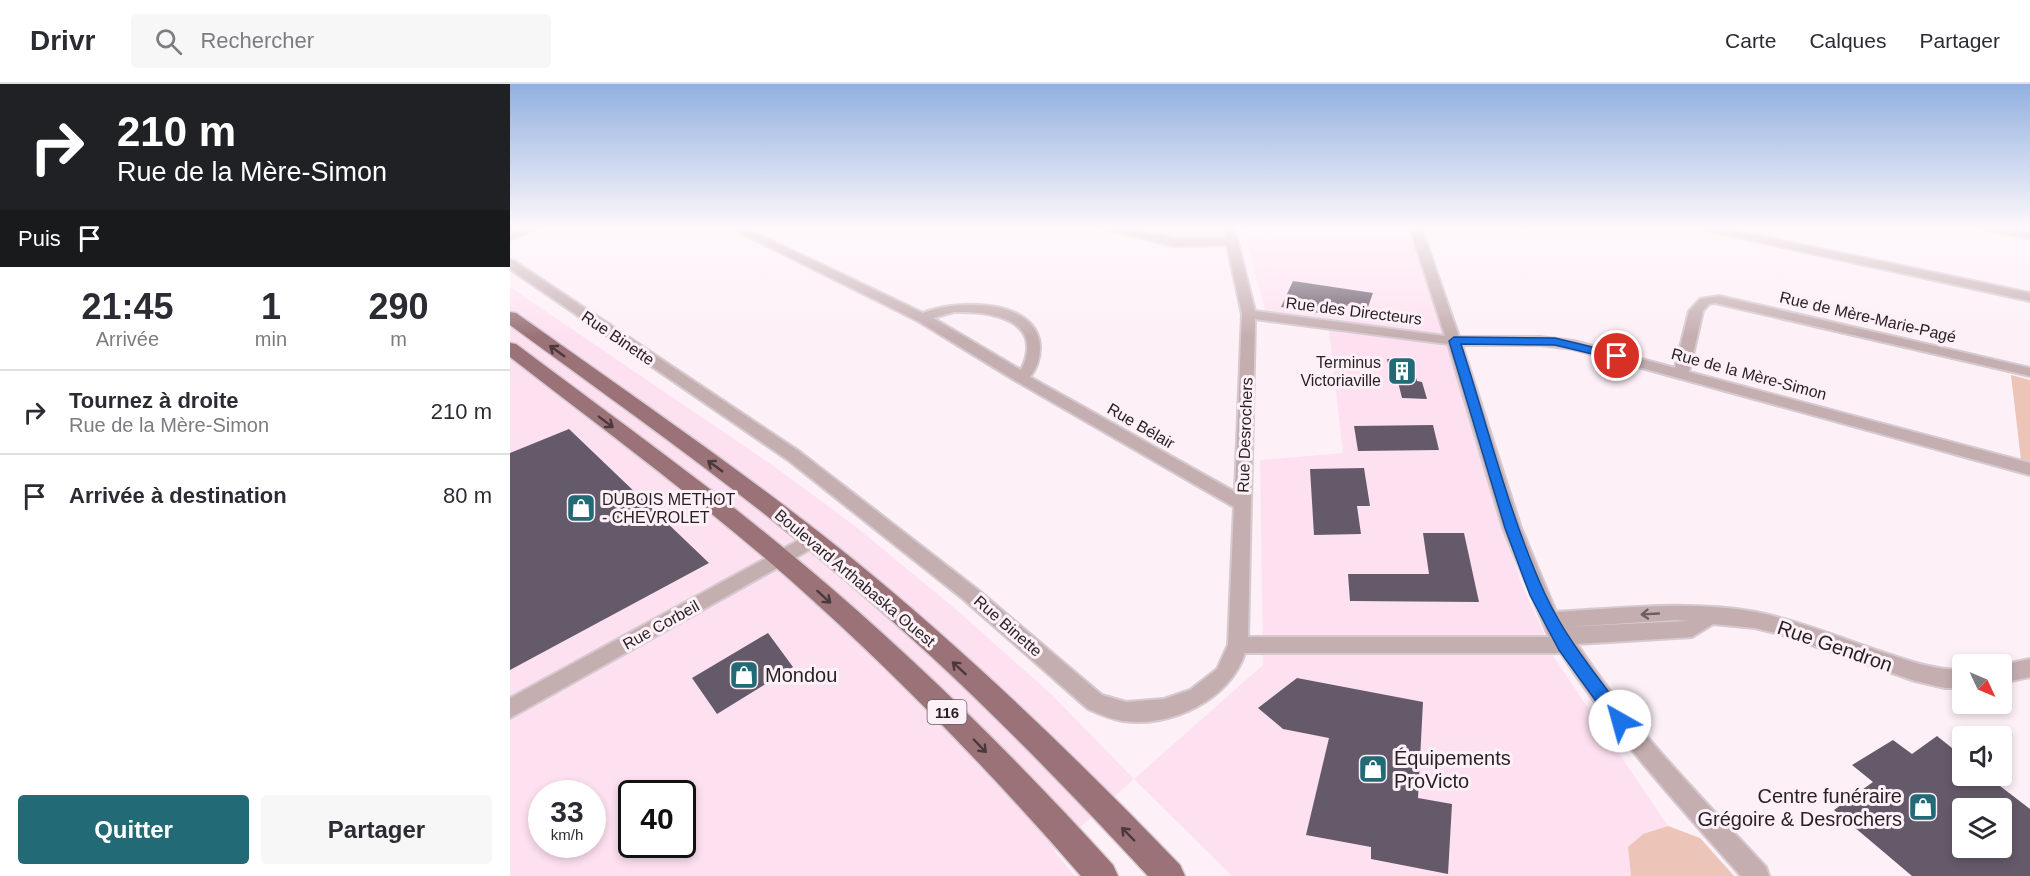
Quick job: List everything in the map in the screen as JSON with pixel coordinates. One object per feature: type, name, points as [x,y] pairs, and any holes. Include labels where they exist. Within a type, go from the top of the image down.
[{"type":"main road","name":"Boulevard Arthabaska Ouest","points":[[510,317],[750,491],[897,611],[1069,773],[1169,876]]},
{"type":"main road","name":"Boulevard Arthabaska Ouest","points":[[510,348],[781,558],[847,616],[953,718],[1102,876]]},
{"type":"street","name":"Rue Binette","points":[[510,264],[803,463],[970,594],[1095,702],[1112,709],[1130,712],[1168,709],[1202,694],[1226,673],[1235,660],[1238,645]]},
{"type":"street","name":"Rue Bélair","points":[[813,264],[923,318],[1021,378],[1242,504]]},
{"type":"street","name":"Rue Desrochers","points":[[1237,264],[1249,314],[1238,645]]},
{"type":"street","points":[[1429,264],[1512,528],[1558,634],[1632,737],[1757,876]]},
{"type":"street","points":[[1878,264],[2030,297]]},
{"type":"street","name":"Rue de Mère-Marie-Pagé","points":[[1681,374],[1696,311],[1700,303],[1708,299],[1736,302],[2030,372]]},
{"type":"street","points":[[923,318],[943,310],[965,307],[996,311],[1017,321],[1032,334],[1034,350],[1029,370],[1021,378]]},
{"type":"street","name":"Rue des Directeurs","points":[[1249,314],[1454,341]]},
{"type":"street","name":"Rue de la Mère-Simon","points":[[1454,341],[1555,341],[2030,469]]},
{"type":"street","name":"Rue Corbeil","points":[[510,709],[812,540]]},
{"type":"street","name":"Rue Gendron","points":[[1558,634],[1692,629],[1708,617],[1755,620],[1783,627],[1915,672],[1952,679]]},
{"type":"street","points":[[1238,645],[1558,634]]},
{"type":"street","points":[[2012,672],[2030,668]]},
{"type":"shaded area","points":[[1253,264],[1420,264],[1432,293],[1520,580],[1555,659],[1668,826],[1643,834],[1628,847],[1631,876],[1232,876],[1134,779],[1263,665],[1260,460],[1343,453],[1328,322],[1266,313]]},
{"type":"shaded area","points":[[510,287],[775,467],[855,526],[959,612],[1052,695],[1134,779],[1054,851],[1075,876],[510,876]]},
{"type":"shaded area","points":[[2011,375],[2030,380],[2030,462],[2021,460]]},
{"type":"shaded area","points":[[1668,826],[1700,838],[1734,876],[1631,876],[1628,847],[1643,834]]},
{"type":"building","points":[[1293,281],[1373,293],[1368,307],[1348,304],[1345,311],[1322,308],[1320,313],[1281,307]]},
{"type":"building","name":"Terminus Victoriaville","points":[[1387,359],[1411,360],[1417,381],[1422,382],[1427,399],[1402,398],[1398,382],[1392,382]]},
{"type":"building","points":[[1433,425],[1439,450],[1358,451],[1354,426]]},
{"type":"building","name":"DUBOIS METHOT - CHEVROLET","points":[[569,429],[709,563],[510,670],[510,453]]},
{"type":"building","points":[[1364,468],[1370,506],[1357,506],[1361,534],[1314,535],[1310,469]]},
{"type":"building","points":[[1423,533],[1464,533],[1479,602],[1350,601],[1348,574],[1429,574]]},
{"type":"building","points":[[768,633],[793,667],[717,714],[692,678]]},
{"type":"building","points":[[1297,678],[1423,702],[1418,798],[1452,804],[1448,874],[1371,859],[1371,847],[1306,835],[1329,738],[1283,729],[1258,708]]},
{"type":"building","points":[[1937,736],[1952,748],[1952,786],[2000,786],[2030,809],[2030,876],[1912,876],[1834,810],[1873,782],[1852,765],[1893,740],[1912,754]]},
{"type":"place","name":"Terminus Victoriaville","points":[[1402,371]]},
{"type":"place","name":"DUBOIS METHOT - CHEVROLET","points":[[581,508]]},
{"type":"place","name":"Mondou","points":[[744,675]]},
{"type":"place","name":"Équipements ProVicto","points":[[1373,769]]},
{"type":"place","name":"Centre funéraire Grégoire & Desrochers","points":[[1923,807]]},
{"type":"route","points":[[1617,356],[1555,341],[1454,341],[1512,528],[1538,595],[1564,645],[1620,721]]}]
